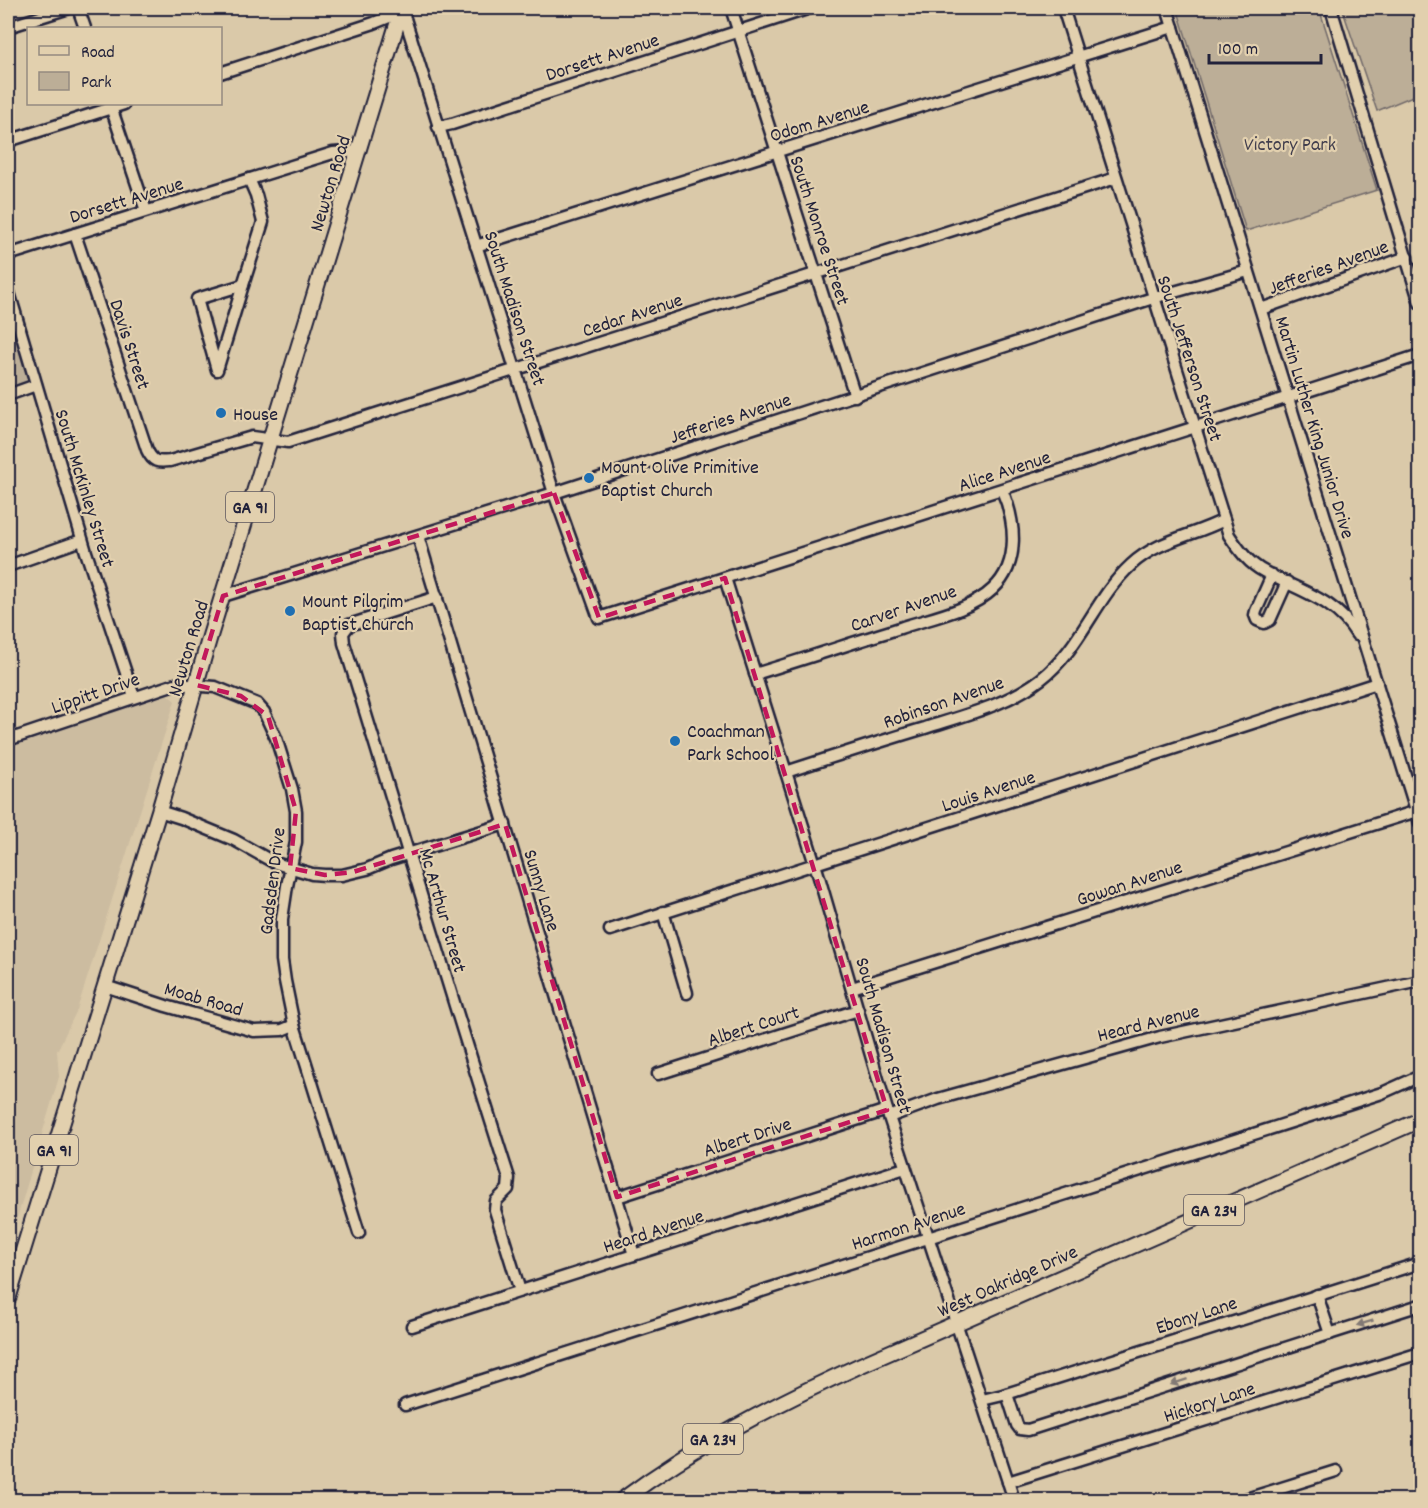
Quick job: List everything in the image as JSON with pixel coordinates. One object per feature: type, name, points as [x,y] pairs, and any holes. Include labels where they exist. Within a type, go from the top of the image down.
[{"type":"main road","name":"Newton Road","points":[[8,1299],[159,812],[402,8]]},
{"type":"main road","name":"West Oakridge Drive","points":[[622,1500],[683,1457],[759,1413],[851,1369],[1420,1120]]},
{"type":"street","points":[[8,27],[69,8]]},
{"type":"street","points":[[78,8],[85,27]]},
{"type":"street","points":[[222,72],[374,23],[402,8]]},
{"type":"street","name":"South Madison Street","points":[[402,8],[554,494],[599,618]]},
{"type":"street","name":"South Monroe Street","points":[[730,8],[855,396]]},
{"type":"street","name":"Dorsett Avenue","points":[[438,127],[810,8]]},
{"type":"street","name":"South Jefferson Street","points":[[1062,8],[1229,535],[1240,553],[1258,568],[1324,600],[1336,609],[1352,626],[1369,659]]},
{"type":"street","name":"Martin Luther King Junior Drive","points":[[1167,8],[1369,659],[1415,788],[1420,823]]},
{"type":"street","points":[[1331,8],[1420,303]]},
{"type":"street","name":"Odom Avenue","points":[[476,246],[1173,27]]},
{"type":"street","points":[[8,141],[110,106],[146,211]]},
{"type":"street","name":"Dorsett Avenue","points":[[8,255],[333,153],[359,151]]},
{"type":"street","name":"Cedar Avenue","points":[[157,462],[170,461],[252,436],[288,442],[1116,178]]},
{"type":"street","points":[[243,285],[197,299],[217,370],[263,222],[249,179]]},
{"type":"street","name":"Davis Street","points":[[75,234],[147,450],[151,459],[157,462]]},
{"type":"street","name":"Jefferies Avenue","points":[[1261,309],[1407,257]]},
{"type":"street","name":"Jefferies Avenue","points":[[223,596],[554,494],[1153,298],[1248,270]]},
{"type":"street","name":"South McKinley Street","points":[[8,289],[82,540],[134,697]]},
{"type":"street","name":"Alice Avenue","points":[[599,618],[1420,355]]},
{"type":"street","points":[[8,395],[36,384]]},
{"type":"street","name":"Carver Avenue","points":[[755,674],[961,608],[993,590],[1010,559],[1013,541],[1011,519],[1002,490]]},
{"type":"street","name":"Robinson Avenue","points":[[786,772],[957,718],[1016,696],[1043,677],[1060,660],[1090,620],[1109,589],[1132,564],[1144,554],[1171,540],[1224,520]]},
{"type":"street","name":"Sunny Lane","points":[[418,536],[634,1255]]},
{"type":"street","points":[[8,566],[82,540]]},
{"type":"street","points":[[1272,575],[1256,611],[1257,620],[1264,622],[1270,620],[1287,582]]},
{"type":"street","name":"South Madison Street","points":[[725,578],[815,865],[888,1114],[1014,1500]]},
{"type":"street","name":"Mc Arthur Street","points":[[437,597],[349,625],[343,633],[344,643],[509,1178],[508,1189],[496,1201],[495,1210],[520,1291]]},
{"type":"street","name":"Lippitt Drive","points":[[8,740],[175,684],[196,685]]},
{"type":"street","name":"Louis Avenue","points":[[610,930],[1377,684]]},
{"type":"street","name":"Gadsden Drive","points":[[196,685],[215,687],[257,704],[267,717],[292,789],[297,811],[296,842],[282,919],[281,939],[285,981],[294,1026],[359,1233]]},
{"type":"street","name":"Gowan Avenue","points":[[852,988],[1417,811]]},
{"type":"street","points":[[159,812],[234,840],[275,863],[312,874],[342,875],[367,869],[505,824]]},
{"type":"street","points":[[663,912],[687,993]]},
{"type":"street","name":"Heard Avenue","points":[[888,1114],[1160,1037],[1420,981]]},
{"type":"street","name":"Moab Road","points":[[105,986],[254,1031],[282,1030],[294,1026]]},
{"type":"street","name":"Albert Court","points":[[658,1074],[858,1010]]},
{"type":"street","name":"Harmon Avenue","points":[[405,1405],[1382,1094],[1420,1076]]},
{"type":"street","name":"Albert Drive","points":[[617,1197],[888,1114]]},
{"type":"street","name":"Heard Avenue","points":[[412,1326],[905,1168]]},
{"type":"street","name":"Ebony Lane","points":[[982,1400],[1420,1263]]},
{"type":"street","points":[[1317,1295],[1330,1334]]},
{"type":"street","points":[[1007,1394],[1017,1425],[1020,1429],[1028,1430],[1420,1305]]},
{"type":"street","name":"Hickory Lane","points":[[1008,1482],[1420,1353]]},
{"type":"street","points":[[1243,1500],[1336,1471]]},
{"type":"highlighted area","points":[[554,493],[599,618],[725,578],[887,1110],[617,1197],[505,824],[353,872],[325,875],[290,868],[296,811],[268,716],[241,696],[196,685],[223,596]]},
{"type":"shaded area","points":[[167,694],[175,701],[77,1010],[57,1051],[59,1077],[8,1249],[8,746]]},
{"type":"green space","name":"Victory Park","points":[[1177,8],[1319,8],[1377,190],[1246,231]]},
{"type":"green space","points":[[1342,8],[1420,8],[1420,93],[1377,111]]},
{"type":"green space","points":[[8,298],[33,383],[8,392]]},
{"type":"place","name":"House","points":[[221,413]]},
{"type":"place","name":"Mount Olive Primitive Baptist Church","points":[[589,478]]},
{"type":"place","name":"Mount Pilgrim Baptist Church","points":[[290,611]]},
{"type":"place","name":"Coachman Park School","points":[[675,741]]}]
